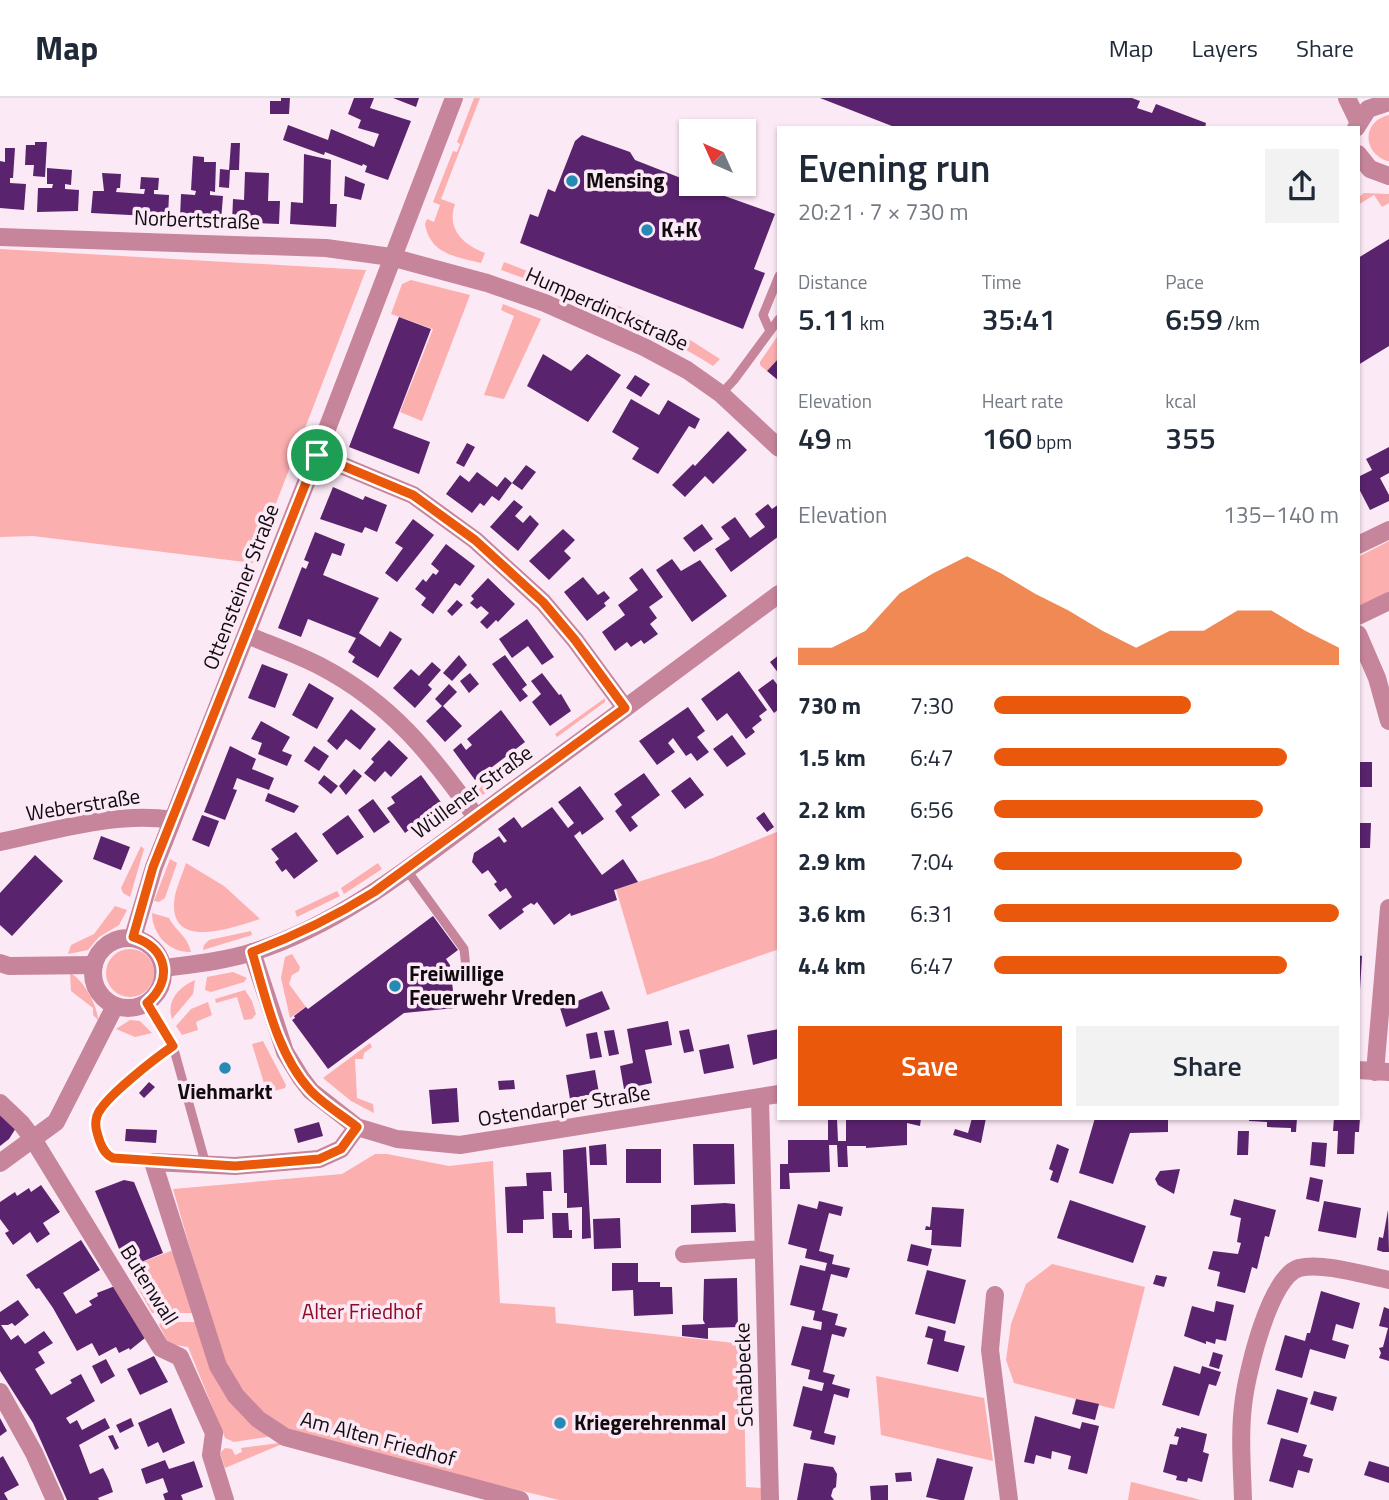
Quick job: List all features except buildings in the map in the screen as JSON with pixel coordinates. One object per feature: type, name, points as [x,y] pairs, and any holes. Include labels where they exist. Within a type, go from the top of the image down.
[{"type":"street","name":"Ottensteiner Straße","points":[[133,937],[153,867],[247,635],[454,98]]},
{"type":"street","points":[[1347,98],[1357,125]]},
{"type":"street","points":[[1357,125],[1368,109],[1383,101]]},
{"type":"street","points":[[1360,158],[1374,175]]},
{"type":"street","name":"Norbertstraße","points":[[0,237],[326,248],[391,257]]},
{"type":"street","name":"Humperdinckstraße","points":[[391,257],[545,303],[644,348],[687,370],[721,394],[777,446]]},
{"type":"street","points":[[317,455],[413,495],[475,540],[543,602],[625,708]]},
{"type":"street","points":[[1360,544],[1389,530]]},
{"type":"street","name":"Wüllener Straße","points":[[164,968],[209,962],[252,952],[297,935],[336,916],[406,869],[777,595]]},
{"type":"street","points":[[1360,615],[1389,601]]},
{"type":"street","points":[[247,635],[319,666],[385,709],[431,755],[476,817]]},
{"type":"street","points":[[1360,639],[1377,678],[1389,720]]},
{"type":"street","name":"Weberstraße","points":[[0,842],[106,821],[141,817],[172,820]]},
{"type":"street","points":[[1374,1071],[1389,908]]},
{"type":"street","points":[[133,937],[150,944],[161,959],[164,968],[161,988],[147,1003],[132,1008],[115,1006],[97,990],[93,978],[94,965],[97,956],[112,941],[133,937]]},
{"type":"street","points":[[153,1162],[235,1166],[319,1159],[341,1149],[357,1127],[312,1091],[285,1052],[252,952]]},
{"type":"street","points":[[0,963],[9,966],[94,965]]},
{"type":"street","points":[[0,1163],[55,1122],[115,1006]]},
{"type":"street","name":"Ostendarper Straße","points":[[357,1127],[397,1139],[460,1145],[777,1094]]},
{"type":"street","name":"Schabbecke","points":[[760,1098],[770,1500]]},
{"type":"street","name":"Butenwall","points":[[0,1103],[33,1139],[162,1348],[180,1357],[214,1433],[211,1455],[225,1500]]},
{"type":"street","name":"Am Alten Friedhof","points":[[153,1162],[218,1366],[236,1396],[258,1419],[285,1437],[520,1500]]},
{"type":"street","points":[[684,1254],[763,1249]]},
{"type":"street","points":[[1243,1500],[1241,1455],[1244,1400],[1251,1363],[1274,1297],[1284,1278],[1296,1269],[1314,1266],[1389,1280]]},
{"type":"street","points":[[995,1295],[990,1350],[1009,1500]]},
{"type":"street","points":[[0,1392],[34,1452],[55,1500]]},
{"type":"lane","points":[[771,331],[764,315],[777,281]]},
{"type":"lane","points":[[721,394],[777,322]]},
{"type":"lane","points":[[406,869],[464,949],[467,978]]},
{"type":"lane","points":[[147,1003],[173,1046],[206,1165]]},
{"type":"lane","points":[[153,1162],[108,1156],[95,1125],[101,1107],[173,1046]]},
{"type":"green space","points":[[474,98],[480,98],[441,199],[455,204],[455,229],[470,246],[485,253],[481,263],[454,256],[438,248],[432,242],[425,224],[427,219],[434,222],[440,205],[433,202],[453,151],[457,152],[460,144],[457,142]]},
{"type":"green space","points":[[1389,115],[1387,161],[1373,151],[1368,137],[1374,123]]},
{"type":"green space","points":[[1364,193],[1389,194],[1389,203],[1382,207],[1374,195],[1360,204],[1360,196]]},
{"type":"green space","points":[[0,249],[366,270],[253,563],[33,536],[0,537]]},
{"type":"green space","points":[[504,262],[628,310],[687,338],[720,359],[713,366],[663,337],[610,312],[501,270]]},
{"type":"green space","points":[[411,280],[470,295],[422,421],[400,412],[433,329],[391,314],[402,284]]},
{"type":"green space","points":[[503,304],[541,319],[504,399],[484,395],[514,316],[501,310]]},
{"type":"green space","points":[[777,337],[777,360],[767,371],[760,362]]},
{"type":"green space","points":[[1389,541],[1389,593],[1360,605],[1360,556]]},
{"type":"green space","points":[[605,698],[605,702],[557,737],[555,734]]},
{"type":"green space","points":[[509,767],[513,773],[480,797],[470,795]]},
{"type":"green space","points":[[777,832],[777,950],[647,995],[616,889],[713,858]]},
{"type":"green space","points":[[141,846],[144,849],[130,897],[123,893],[121,888]]},
{"type":"green space","points":[[170,859],[177,863],[165,898],[159,902],[154,901]]},
{"type":"green space","points":[[186,863],[224,886],[260,919],[208,932],[184,928],[176,919],[174,900]]},
{"type":"green space","points":[[378,863],[382,869],[344,894],[341,888]]},
{"type":"green space","points":[[337,891],[340,896],[297,917],[295,911]]},
{"type":"green space","points":[[115,906],[127,910],[119,925],[99,937],[88,950],[68,954],[71,945],[94,934]]},
{"type":"green space","points":[[152,913],[169,918],[191,952],[176,949],[163,941],[155,928]]},
{"type":"green space","points":[[251,931],[252,935],[203,950],[209,940]]},
{"type":"green space","points":[[130,949],[147,956],[154,973],[147,990],[130,997],[113,990],[106,973],[113,956]]},
{"type":"green space","points":[[292,954],[300,967],[299,971],[292,975],[289,984],[306,1007],[290,1018],[281,978],[285,957]]},
{"type":"green space","points":[[233,972],[247,978],[244,982],[211,992],[205,990],[207,977]]},
{"type":"green space","points":[[70,973],[89,994],[98,1020],[93,1015],[93,1008],[71,991]]},
{"type":"green space","points":[[195,980],[193,994],[172,1019],[171,1006],[175,995]]},
{"type":"green space","points":[[245,990],[256,1014],[252,1019],[244,1020],[237,997],[216,1003],[215,999]]},
{"type":"green space","points":[[208,1002],[212,1015],[196,1022],[198,1030],[182,1035],[176,1026],[191,1009]]},
{"type":"green space","points":[[130,1020],[140,1021],[152,1033],[135,1037],[116,1029]]},
{"type":"green space","points":[[263,1041],[286,1085],[285,1088],[267,1093],[252,1044]]},
{"type":"green space","points":[[370,1043],[372,1047],[364,1053],[363,1059],[355,1059],[357,1098],[373,1104],[374,1113],[351,1101],[323,1078]]},
{"type":"green space","name":"Alter Friedhof","points":[[375,1154],[449,1166],[493,1161],[500,1303],[555,1307],[556,1323],[743,1344],[746,1487],[761,1488],[761,1500],[559,1500],[298,1436],[261,1410],[243,1393],[228,1369],[173,1189],[342,1174]]},
{"type":"green space","points":[[176,1249],[195,1313],[152,1313],[127,1268]]},
{"type":"green space","points":[[1052,1264],[1145,1287],[1114,1409],[1014,1383],[1006,1360],[1011,1324],[1026,1284]]},
{"type":"green space","points":[[161,1322],[198,1322],[273,1436],[234,1442],[225,1438],[188,1347],[169,1344],[159,1325]]},
{"type":"green space","points":[[876,1376],[984,1398],[993,1461],[881,1435]]},
{"type":"green space","points":[[287,1442],[225,1468],[220,1453],[225,1448],[232,1449],[235,1455],[242,1452],[241,1448]]},
{"type":"green space","points":[[1132,1482],[1201,1500],[1128,1500]]},
{"type":"place","name":"Mensing","points":[[572,181]]},
{"type":"place","name":"K+K","points":[[647,230]]},
{"type":"place","name":"Freiwillige Feuerwehr Vreden","points":[[395,986]]},
{"type":"place","name":"Viehmarkt","points":[[225,1068]]},
{"type":"place","name":"Kriegerehrenmal","points":[[560,1423]]},
{"type":"route","points":[[317,455],[413,495],[475,540],[543,602],[625,708],[374,892],[336,916],[297,935],[252,952],[285,1052],[312,1091],[357,1127],[341,1149],[331,1156],[319,1159],[235,1166],[113,1158],[108,1156],[102,1147],[95,1125],[97,1114],[109,1099],[173,1046],[147,1003],[161,988],[164,968],[157,951],[150,944],[133,937],[141,905],[153,867],[317,455]]}]
